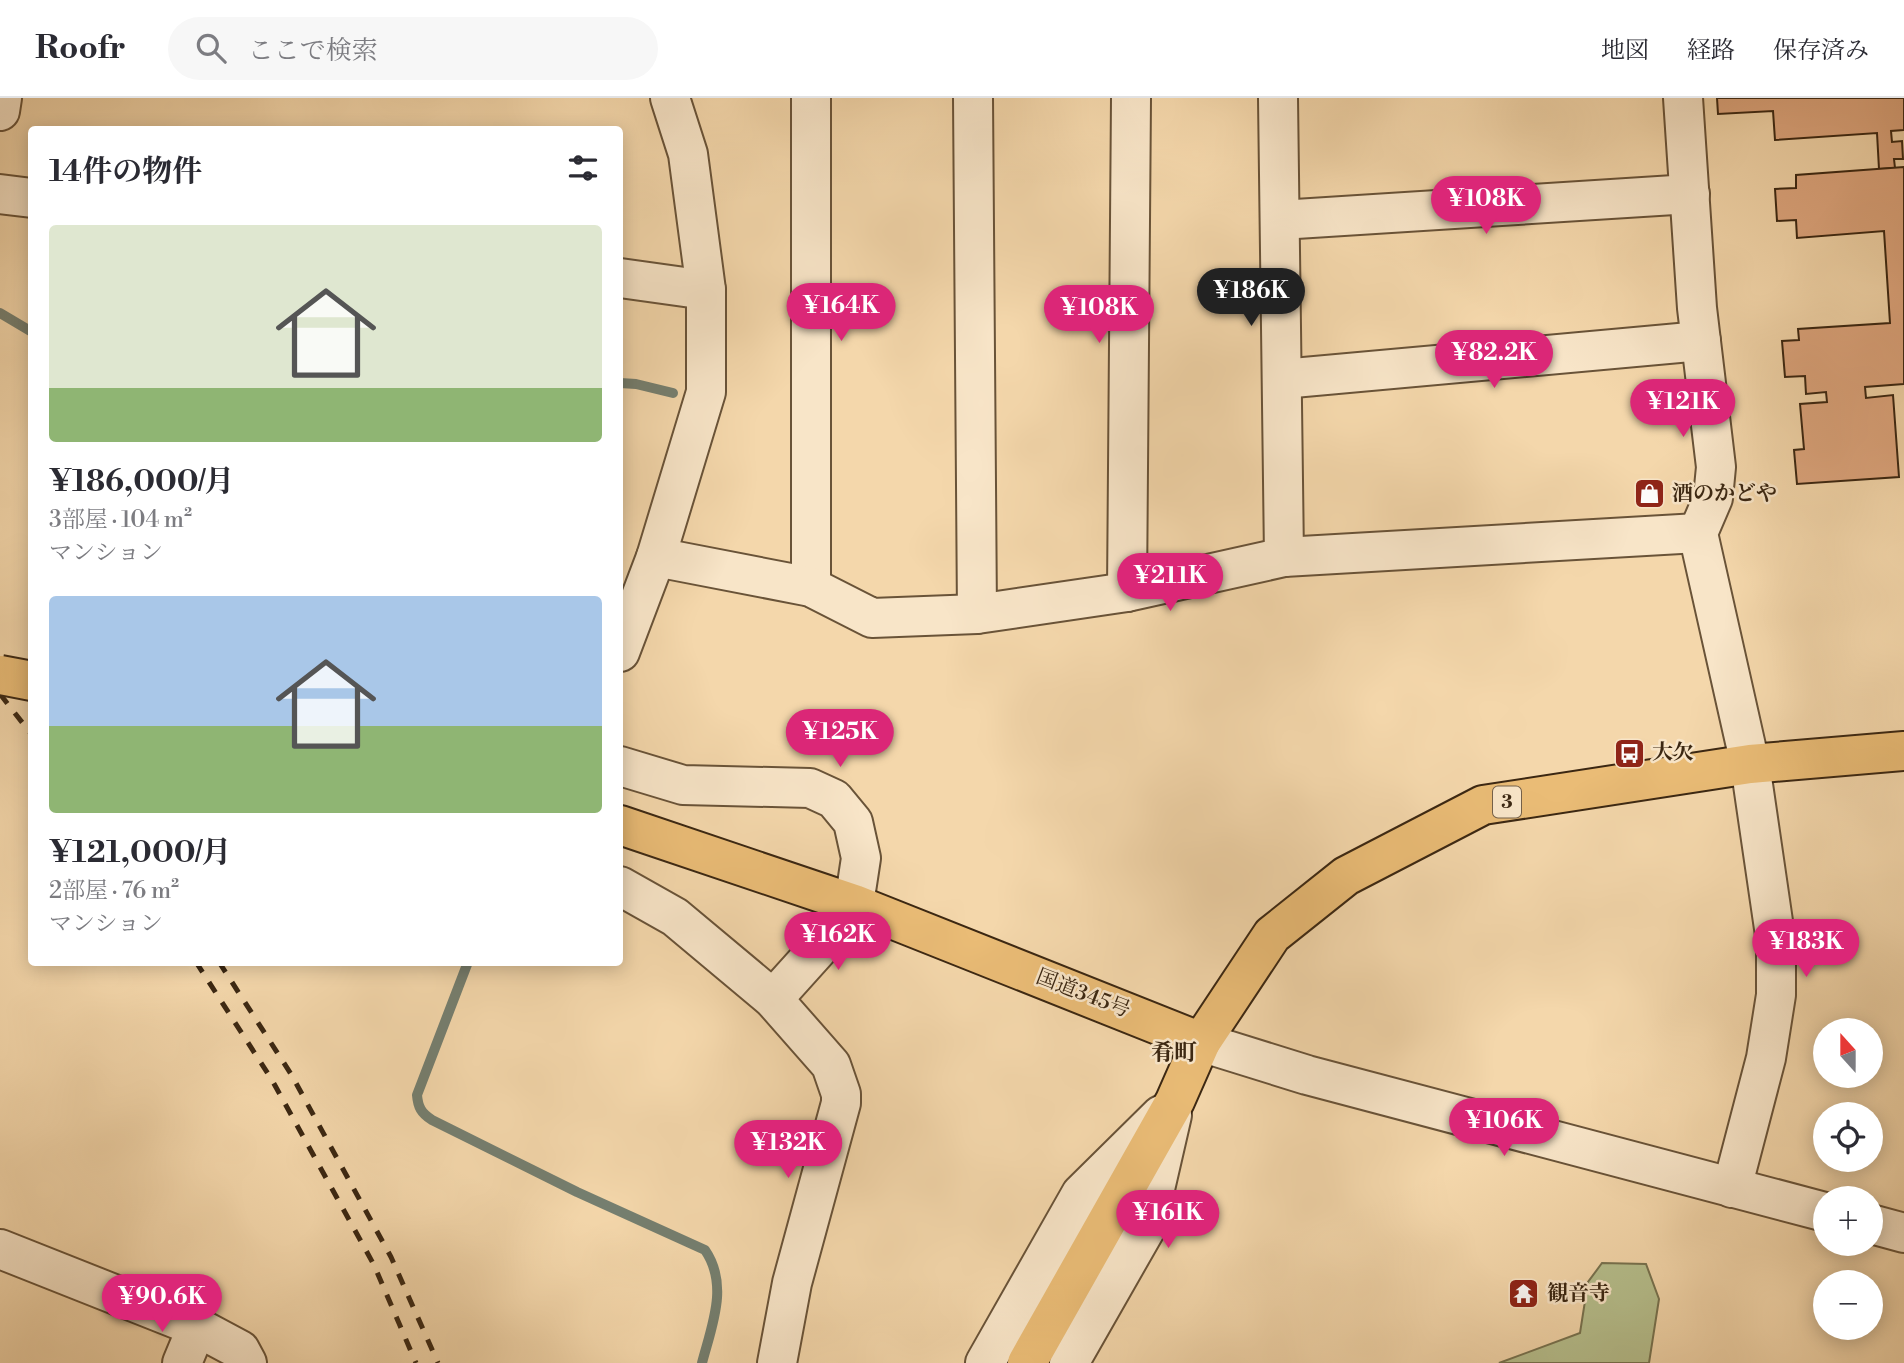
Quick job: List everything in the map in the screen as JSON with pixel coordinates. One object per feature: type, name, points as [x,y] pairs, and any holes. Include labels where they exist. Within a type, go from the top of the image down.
[{"type":"main road","points":[[0,675],[28,680]]},
{"type":"main road","name":"3","points":[[1201,1042],[1272,935],[1346,876],[1483,805],[1750,764],[1904,751]]},
{"type":"main road","name":"国道345号","points":[[623,826],[855,904],[1201,1042]]},
{"type":"main road","points":[[1027,1363],[1175,1101],[1201,1042]]},
{"type":"street","points":[[0,111],[2,98]]},
{"type":"street","points":[[623,644],[656,557],[706,393],[706,290],[688,154],[670,98]]},
{"type":"street","points":[[811,98],[811,587]]},
{"type":"street","points":[[972,98],[977,614]]},
{"type":"street","points":[[1127,592],[1131,98]]},
{"type":"street","points":[[1278,98],[1284,557]]},
{"type":"street","points":[[1683,98],[1701,341],[1716,467],[1713,498],[1698,533],[1750,764],[1776,942],[1776,995],[1766,1058],[1732,1188]]},
{"type":"street","points":[[0,194],[28,198]]},
{"type":"street","points":[[1280,220],[1690,194]]},
{"type":"street","points":[[623,278],[706,290]]},
{"type":"street","points":[[1282,379],[1701,341]]},
{"type":"street","points":[[656,557],[811,587],[872,618],[977,614],[1127,592],[1284,557],[1698,533]]},
{"type":"street","points":[[623,767],[683,785],[810,788],[834,799],[853,822],[861,858],[855,904],[773,999]]},
{"type":"street","points":[[623,888],[675,917],[773,999],[831,1065],[841,1094],[841,1103],[792,1283],[777,1363]]},
{"type":"street","points":[[1201,1042],[1307,1075],[1813,1209]]},
{"type":"street","points":[[985,1363],[1081,1194],[1175,1101]]},
{"type":"street","points":[[1069,1363],[1146,1228],[1175,1101]]},
{"type":"street","points":[[1883,1227],[1904,1233]]},
{"type":"street","points":[[0,1249],[197,1327],[240,1350],[247,1363]]},
{"type":"street","points":[[182,1363],[197,1327]]},
{"type":"green space","points":[[1602,1263],[1646,1264],[1659,1299],[1649,1363],[1499,1363],[1580,1333],[1588,1282]]},
{"type":"building","points":[[1717,98],[1904,98],[1904,130],[1891,131],[1892,142],[1902,141],[1903,159],[1894,159],[1895,168],[1879,169],[1877,133],[1775,140],[1773,111],[1718,114]]},
{"type":"building","points":[[1904,167],[1904,384],[1865,387],[1866,398],[1893,395],[1899,477],[1797,484],[1794,450],[1804,449],[1800,404],[1827,402],[1826,392],[1806,394],[1805,376],[1785,377],[1782,341],[1799,340],[1798,329],[1890,323],[1884,231],[1797,238],[1796,220],[1777,221],[1775,189],[1796,188],[1796,175]]},
{"type":"waterway","points":[[0,313],[28,330]]},
{"type":"waterway","points":[[623,383],[673,393]]},
{"type":"waterway","points":[[466,966],[417,1095],[421,1109],[432,1120],[577,1192],[705,1250],[712,1263],[717,1291],[714,1320],[702,1363]]},
{"type":"railway","points":[[0,661],[28,697]]},
{"type":"railway","points":[[0,694],[28,730]]},
{"type":"railway","points":[[199,966],[272,1080],[374,1265],[416,1363]]},
{"type":"railway","points":[[222,966],[291,1074],[391,1257],[438,1363]]},
{"type":"place","name":"酒のかどや","points":[[1649,494]]},
{"type":"place","name":"大欠","points":[[1629,753]]},
{"type":"place","name":"観音寺","points":[[1524,1294]]},
{"type":"district","name":"肴町","points":[[1174,1053]]}]
